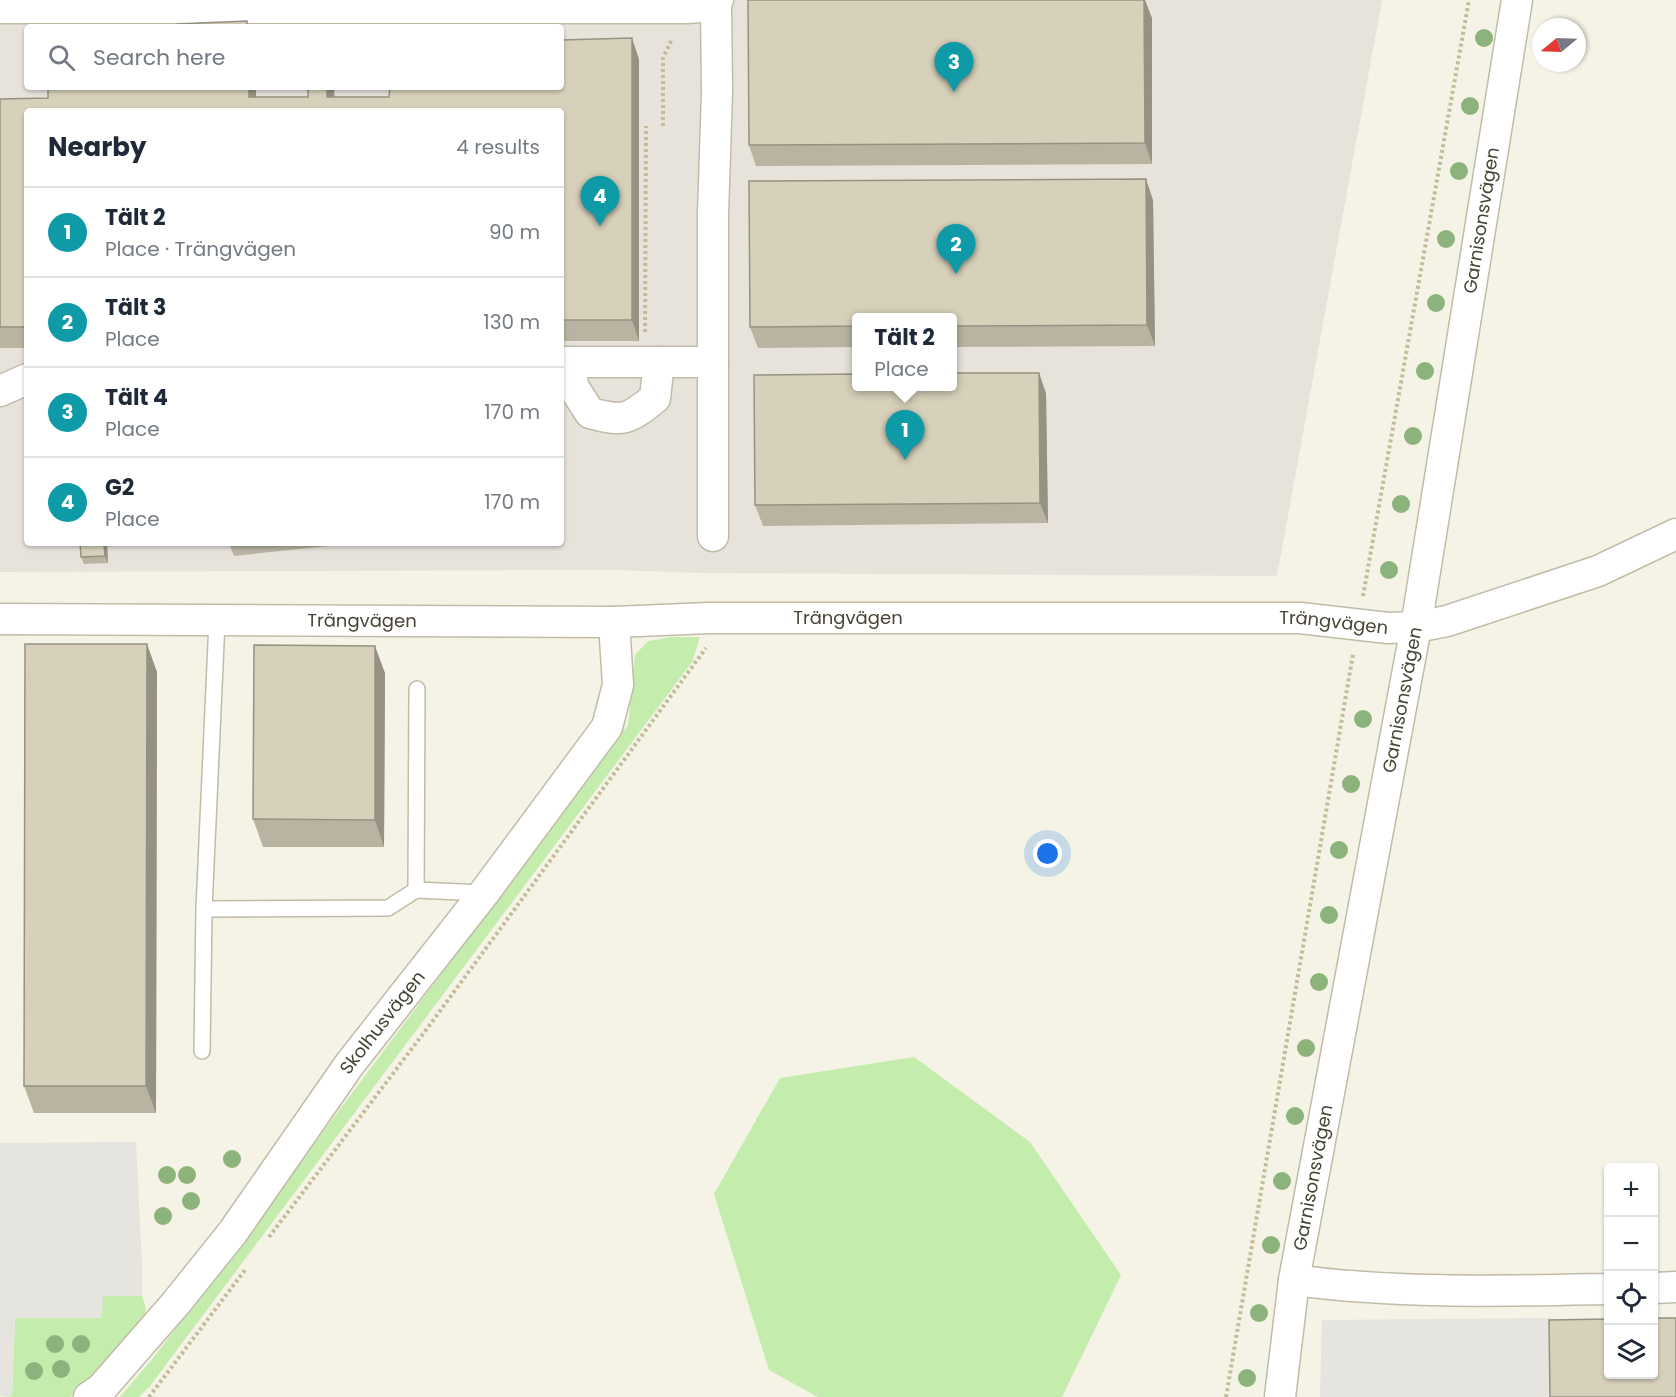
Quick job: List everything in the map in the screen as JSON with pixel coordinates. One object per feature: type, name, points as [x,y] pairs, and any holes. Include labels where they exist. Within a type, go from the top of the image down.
[{"type":"street","name":"Garnisonsvägen","points":[[1280,1397],[1294,1280],[1416,627],[1517,0]]},
{"type":"street","points":[[0,8],[686,8],[702,7],[717,1],[713,214],[713,536]]},
{"type":"street","points":[[659,362],[655,398],[634,415],[613,419],[590,412],[574,388],[565,362],[659,362],[712,362]]},
{"type":"street","points":[[0,391],[24,380]]},
{"type":"street","name":"Trängvägen","points":[[0,619],[614,622],[709,618],[1300,618],[1388,628],[1416,627],[1447,621],[1599,571],[1676,534]]},
{"type":"street","name":"Skolhusvägen","points":[[89,1397],[100,1389],[233,1232],[349,1065],[484,893],[607,727],[618,685],[614,622]]},
{"type":"street","points":[[1294,1280],[1345,1287],[1523,1291],[1604,1289]]},
{"type":"street","points":[[1658,1288],[1676,1287]]},
{"type":"lane","points":[[202,1052],[204,909],[217,621]]},
{"type":"lane","points":[[416,890],[417,689]]},
{"type":"lane","points":[[204,909],[388,908],[416,890],[484,893]]},
{"type":"path","points":[[1363,597],[1468,0]]},
{"type":"path","points":[[663,126],[663,58],[686,8]]},
{"type":"path","points":[[646,126],[646,306]]},
{"type":"path","points":[[264,1245],[429,1026],[707,646],[709,618]]},
{"type":"path","points":[[1226,1397],[1353,659]]},
{"type":"path","points":[[149,1397],[249,1264]]},
{"type":"shaded area","points":[[0,0],[1382,0],[1277,576],[700,573],[613,570],[0,572]]},
{"type":"shaded area","points":[[136,1142],[142,1296],[103,1296],[102,1318],[15,1318],[12,1396],[0,1396],[0,1143]]},
{"type":"shaded area","points":[[1554,1318],[1555,1397],[1320,1397],[1322,1320]]},
{"type":"green space","points":[[672,637],[700,637],[692,662],[150,1386],[139,1397],[120,1397],[158,1352],[628,725],[635,655],[648,641]]},
{"type":"green space","points":[[914,1057],[1030,1142],[1121,1275],[1062,1397],[818,1397],[769,1370],[714,1194],[780,1078]]},
{"type":"green space","points":[[102,1296],[142,1296],[146,1316],[89,1383],[70,1397],[0,1397],[12,1396],[15,1317],[102,1318]]},
{"type":"building","points":[[748,0],[1144,0],[1145,143],[749,145]]},
{"type":"building","points":[[247,21],[247,24],[177,24]]},
{"type":"building","points":[[632,38],[632,320],[564,320],[564,108],[24,108],[24,327],[0,327],[0,99],[48,98],[48,90],[249,90],[249,97],[308,97],[308,90],[327,90],[327,97],[389,97],[390,90],[564,90],[564,40]]},
{"type":"building","points":[[1146,179],[1147,325],[957,326],[957,313],[852,313],[852,326],[750,327],[749,181]]},
{"type":"building","points":[[957,373],[1039,373],[1040,503],[755,505],[754,375],[852,374],[852,391],[957,391]]},
{"type":"building","points":[[80,546],[104,546],[105,556],[81,557]]},
{"type":"building","points":[[25,644],[147,644],[146,1086],[24,1086]]},
{"type":"building","points":[[254,645],[375,646],[375,820],[253,819]]},
{"type":"building","points":[[1658,1318],[1676,1318],[1676,1397],[1550,1397],[1549,1320],[1604,1319],[1604,1379],[1658,1379]]},
{"type":"place","name":"Tält 4","points":[[954,92]]},
{"type":"place","name":"G2","points":[[600,226]]},
{"type":"place","name":"Tält 3","points":[[956,274]]},
{"type":"place","name":"Tält 2","points":[[905,460]]}]
